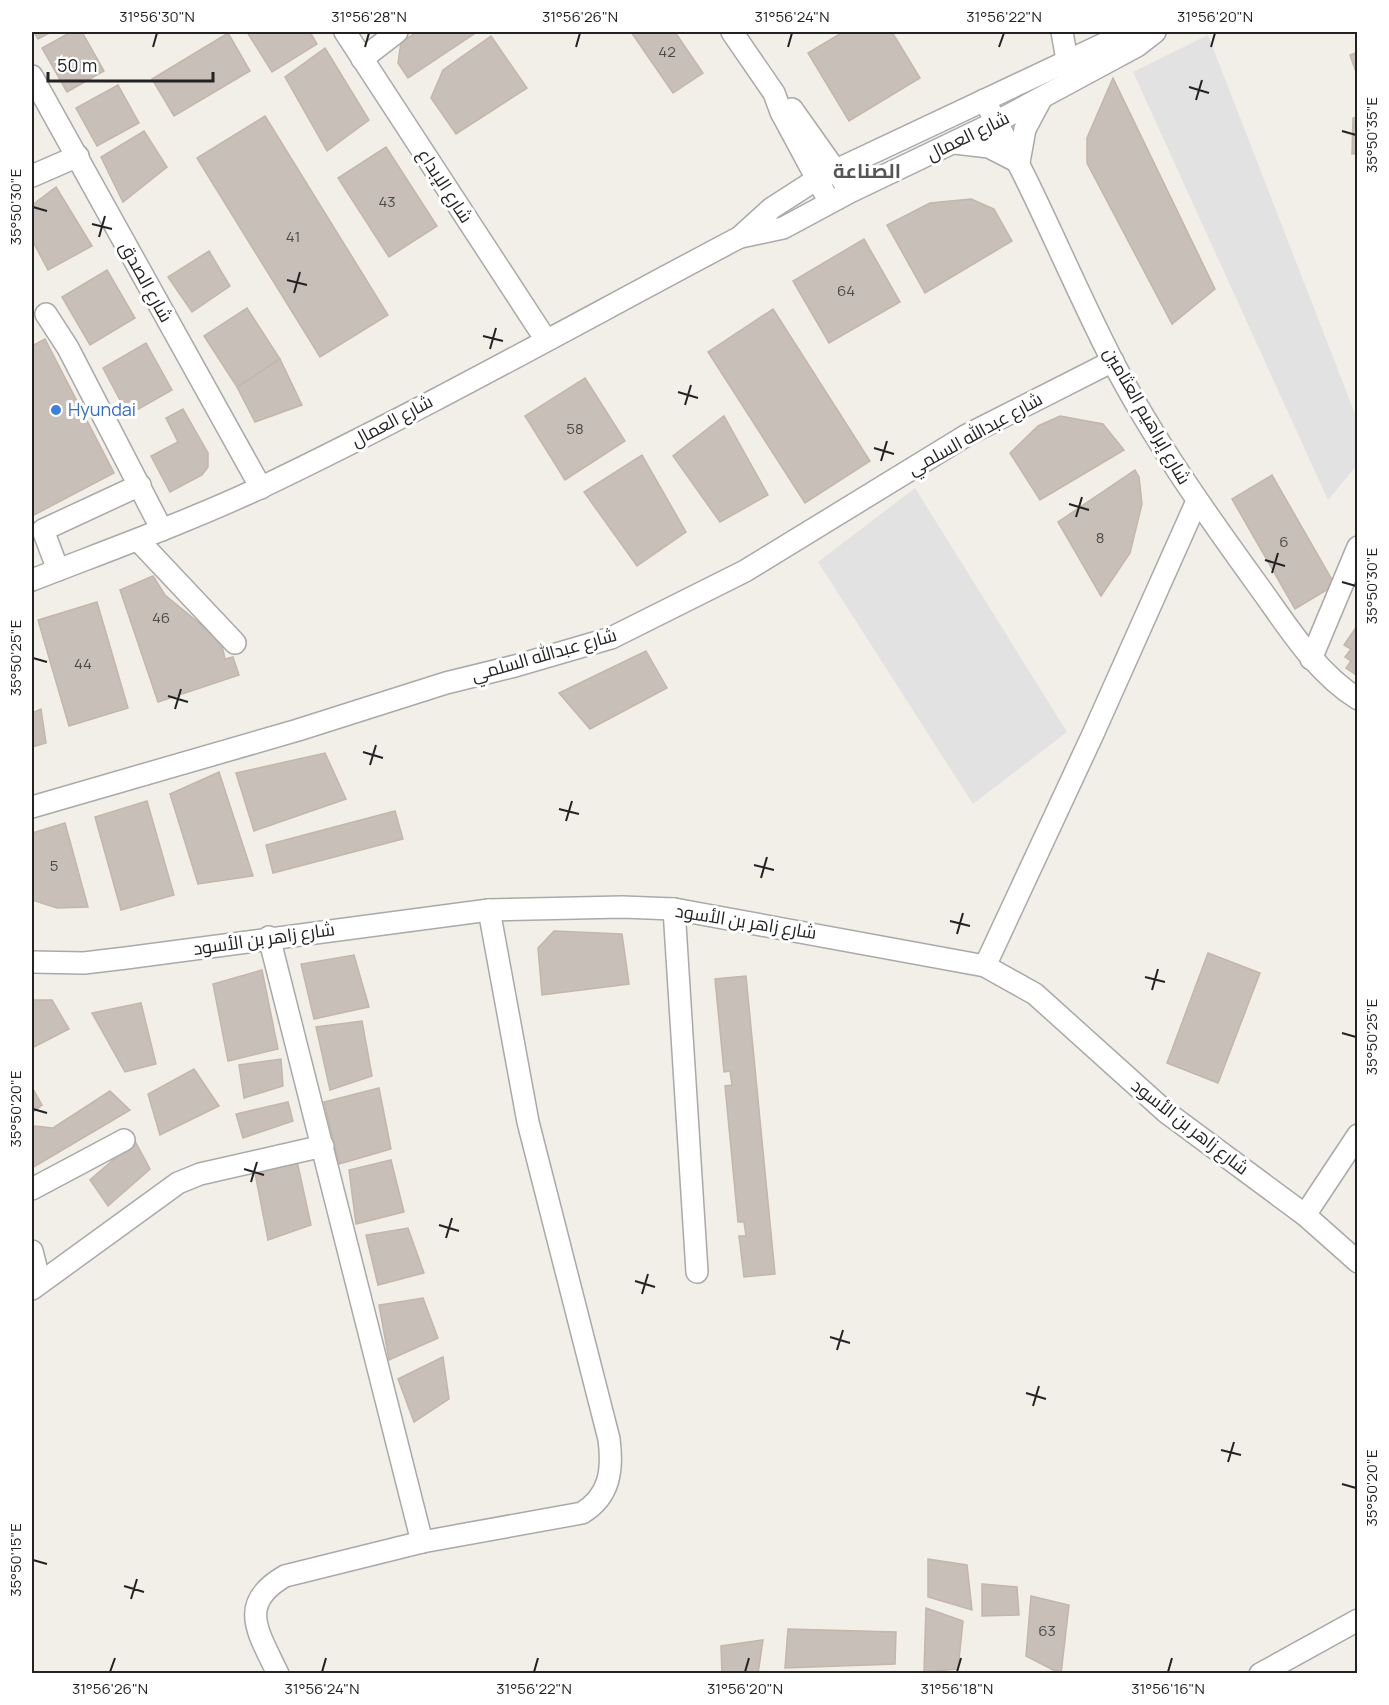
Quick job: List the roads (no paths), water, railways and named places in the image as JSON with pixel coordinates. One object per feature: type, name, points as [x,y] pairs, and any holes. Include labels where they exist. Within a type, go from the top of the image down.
[{"type":"street","name":"شارع الإبداع","points":[[345,32],[546,340]]},
{"type":"street","points":[[362,59],[397,32]]},
{"type":"street","points":[[732,32],[774,93],[790,106],[826,175],[830,203]]},
{"type":"street","points":[[1062,32],[1067,60]]},
{"type":"street","name":"شارع العمال","points":[[740,237],[783,228],[850,192],[996,122],[1137,46],[1155,32]]},
{"type":"street","name":"شارع العمال","points":[[32,580],[138,540],[261,488],[740,237],[772,208],[826,175],[1067,60],[1115,34]]},
{"type":"street","name":"شارع الصدق","points":[[32,76],[261,488]]},
{"type":"street","points":[[955,143],[989,147],[1019,162],[1025,129],[1041,98]]},
{"type":"street","name":"شارع إبراهيم العثامين","points":[[984,100],[1019,162],[1113,361],[1197,501],[1311,658],[1341,688],[1358,699]]},
{"type":"street","points":[[32,176],[78,156]]},
{"type":"street","points":[[826,175],[850,192]]},
{"type":"street","points":[[46,314],[68,348],[162,530]]},
{"type":"street","name":"شارع عبدالله السلمي","points":[[32,807],[298,730],[446,683],[611,638],[745,571],[967,435],[1113,361]]},
{"type":"street","points":[[58,570],[43,530],[140,485]]},
{"type":"street","points":[[985,966],[1197,501]]},
{"type":"street","points":[[138,540],[235,643]]},
{"type":"street","points":[[1311,658],[1358,548]]},
{"type":"street","name":"شارع زاهر بن الأسود","points":[[32,962],[84,963],[489,910],[548,907],[674,909],[985,966],[1035,994],[1166,1112],[1305,1215],[1358,1262]]},
{"type":"street","points":[[674,909],[697,1272]]},
{"type":"street","points":[[278,1674],[263,1642],[255,1610],[258,1599],[266,1587],[285,1576],[422,1542],[582,1513],[595,1505],[604,1492],[611,1468],[609,1439],[528,1122],[489,910]]},
{"type":"street","points":[[270,937],[422,1542]]},
{"type":"street","points":[[1305,1215],[1358,1135]]},
{"type":"street","points":[[32,1189],[124,1140]]},
{"type":"street","points":[[34,1287],[178,1183],[200,1173],[323,1146]]},
{"type":"street","points":[[32,1251],[36,1267],[34,1287]]},
{"type":"street","points":[[1260,1674],[1358,1620]]},
{"type":"place","name":"Hyundai","points":[[56,410]]},
{"type":"district","name":"الصناعة","points":[[867,171]]}]
